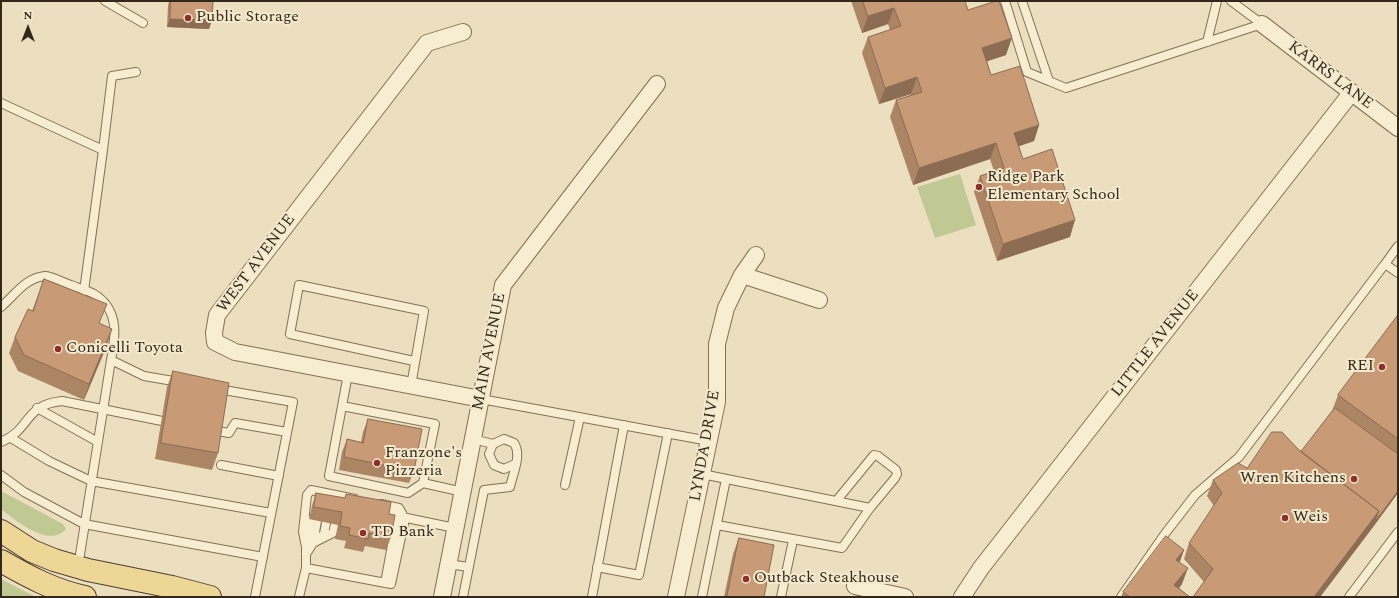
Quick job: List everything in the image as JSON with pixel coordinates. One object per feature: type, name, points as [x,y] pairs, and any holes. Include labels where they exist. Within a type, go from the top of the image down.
[{"type":"main road","points":[[1,531],[32,551],[78,568],[172,587],[210,597]]},
{"type":"main road","points":[[1,561],[27,576],[70,594],[85,597]]},
{"type":"street","name":"KARRS LANE","points":[[1262,24],[1398,128]]},
{"type":"street","name":"WEST AVENUE","points":[[463,32],[427,44],[217,315],[214,333],[215,342],[235,352],[481,399]]},
{"type":"street","name":"MAIN AVENUE","points":[[442,597],[503,285],[657,84]]},
{"type":"street","name":"LITTLE AVENUE","points":[[962,597],[981,568],[1352,92]]},
{"type":"street","name":"LYNDA DRIVE","points":[[676,597],[716,402],[718,344],[726,308],[742,275],[756,255]]},
{"type":"street","points":[[742,275],[819,300]]},
{"type":"street","points":[[855,586],[905,597]]},
{"type":"lane","points":[[105,1],[143,23]]},
{"type":"lane","points":[[1005,1],[1027,72],[1066,88],[1262,24]]},
{"type":"lane","points":[[1022,1],[1049,81]]},
{"type":"lane","points":[[1207,42],[1217,1]]},
{"type":"lane","points":[[1231,1],[1262,24]]},
{"type":"lane","points":[[84,291],[112,76],[136,72]]},
{"type":"lane","points":[[1,103],[103,150]]},
{"type":"lane","points":[[1121,597],[1164,535],[1195,495],[1239,457],[1398,246]]},
{"type":"lane","points":[[1385,264],[1398,273]]},
{"type":"lane","points":[[1,307],[18,288],[32,280],[47,276],[94,294],[100,299],[112,317],[116,331],[78,568]]},
{"type":"lane","points":[[411,386],[414,361],[424,311],[299,285],[290,334],[414,361]]},
{"type":"lane","points":[[111,360],[144,376],[192,384]]},
{"type":"lane","points":[[342,406],[435,424],[423,483],[408,493],[329,476],[342,406],[348,374]]},
{"type":"lane","points":[[207,387],[293,402],[255,597]]},
{"type":"lane","points":[[481,399],[709,441]]},
{"type":"lane","points":[[1,442],[11,438],[21,429],[37,408],[49,402],[62,401],[181,424]]},
{"type":"lane","points":[[37,408],[98,442]]},
{"type":"lane","points":[[565,485],[580,417]]},
{"type":"lane","points":[[205,429],[229,433],[235,423],[287,432]]},
{"type":"lane","points":[[592,597],[624,425]]},
{"type":"lane","points":[[598,568],[639,575],[668,433]]},
{"type":"lane","points":[[11,438],[49,461],[92,481],[272,513]]},
{"type":"lane","points":[[462,597],[484,490],[510,487],[515,464],[519,454],[514,443],[504,439],[493,444],[473,440]]},
{"type":"lane","points":[[493,444],[489,454],[494,464],[504,469],[515,464]]},
{"type":"lane","points":[[716,525],[842,548],[870,508],[897,474],[896,470],[878,456],[874,455],[837,500]]},
{"type":"lane","points":[[220,465],[279,476]]},
{"type":"lane","points":[[702,474],[837,500],[870,508]]},
{"type":"lane","points":[[1,475],[24,492],[84,524],[263,557]]},
{"type":"lane","points":[[702,597],[726,479]]},
{"type":"lane","points":[[423,483],[463,492]]},
{"type":"lane","points":[[308,548],[303,532],[307,494],[311,490],[393,512],[405,519],[455,528]]},
{"type":"lane","points":[[313,506],[315,497],[339,504],[366,504],[399,508],[405,519],[388,584]]},
{"type":"lane","points":[[388,584],[397,518],[393,512]]},
{"type":"lane","points":[[299,597],[306,568],[308,548],[314,520]]},
{"type":"lane","points":[[308,548],[324,534],[326,522]]},
{"type":"lane","points":[[308,548],[333,533],[335,524]]},
{"type":"lane","points":[[1349,597],[1398,532]]},
{"type":"lane","points":[[781,597],[793,540]]},
{"type":"lane","points":[[449,564],[468,568]]},
{"type":"lane","points":[[306,568],[388,584]]},
{"type":"green space","points":[[960,174],[976,225],[935,238],[917,187]]},
{"type":"green space","points":[[1,491],[63,524],[66,529],[59,534],[51,536],[32,531],[1,509]]},
{"type":"green space","points":[[1,579],[34,596],[38,597],[1,597]]},
{"type":"building","points":[[171,1],[213,1],[212,20],[170,19]]},
{"type":"building","points":[[863,1],[965,1],[968,10],[999,1],[1012,38],[982,48],[991,75],[1020,66],[1039,125],[1014,133],[1023,159],[1052,149],[1075,220],[1003,244],[980,176],[1004,168],[996,143],[919,168],[896,100],[922,92],[917,77],[885,88],[868,37],[901,26],[894,8],[868,16]]},
{"type":"building","name":"Conicelli Toyota","points":[[44,279],[107,304],[99,323],[112,329],[89,384],[24,355],[15,337],[28,309],[33,311]]},
{"type":"building","name":"REI","points":[[1398,315],[1398,439],[1338,395]]},
{"type":"building","points":[[173,371],[229,383],[218,453],[161,443]]},
{"type":"building","name":"Wren Kitchens","points":[[1335,408],[1398,454],[1398,491],[1374,523],[1379,511],[1301,452]]},
{"type":"building","name":"Franzone's Pizzeria","points":[[368,419],[422,429],[414,471],[344,457],[347,439],[363,443]]},
{"type":"building","name":"Weis","points":[[1272,432],[1282,432],[1298,449],[1379,511],[1314,597],[1193,597],[1213,569],[1189,543],[1222,493],[1213,480],[1238,463],[1247,468]]},
{"type":"building","points":[[316,493],[345,498],[346,494],[391,502],[389,514],[395,515],[391,537],[369,533],[368,539],[349,535],[350,528],[340,526],[342,512],[314,507]]},
{"type":"building","points":[[1166,536],[1184,550],[1176,560],[1188,568],[1174,585],[1190,597],[1130,597],[1123,592]]},
{"type":"building","name":"Outback Steakhouse","points":[[739,538],[774,545],[764,597],[727,597]]},
{"type":"place","name":"Public Storage","points":[[188,18]]},
{"type":"place","name":"Ridge Park Elementary School","points":[[979,187]]},
{"type":"place","name":"Conicelli Toyota","points":[[58,349]]},
{"type":"place","name":"REI","points":[[1382,367]]},
{"type":"place","name":"Franzone's Pizzeria","points":[[377,463]]},
{"type":"place","name":"Wren Kitchens","points":[[1354,479]]},
{"type":"place","name":"Weis","points":[[1285,518]]},
{"type":"place","name":"TD Bank","points":[[363,533]]},
{"type":"place","name":"Outback Steakhouse","points":[[746,579]]}]
